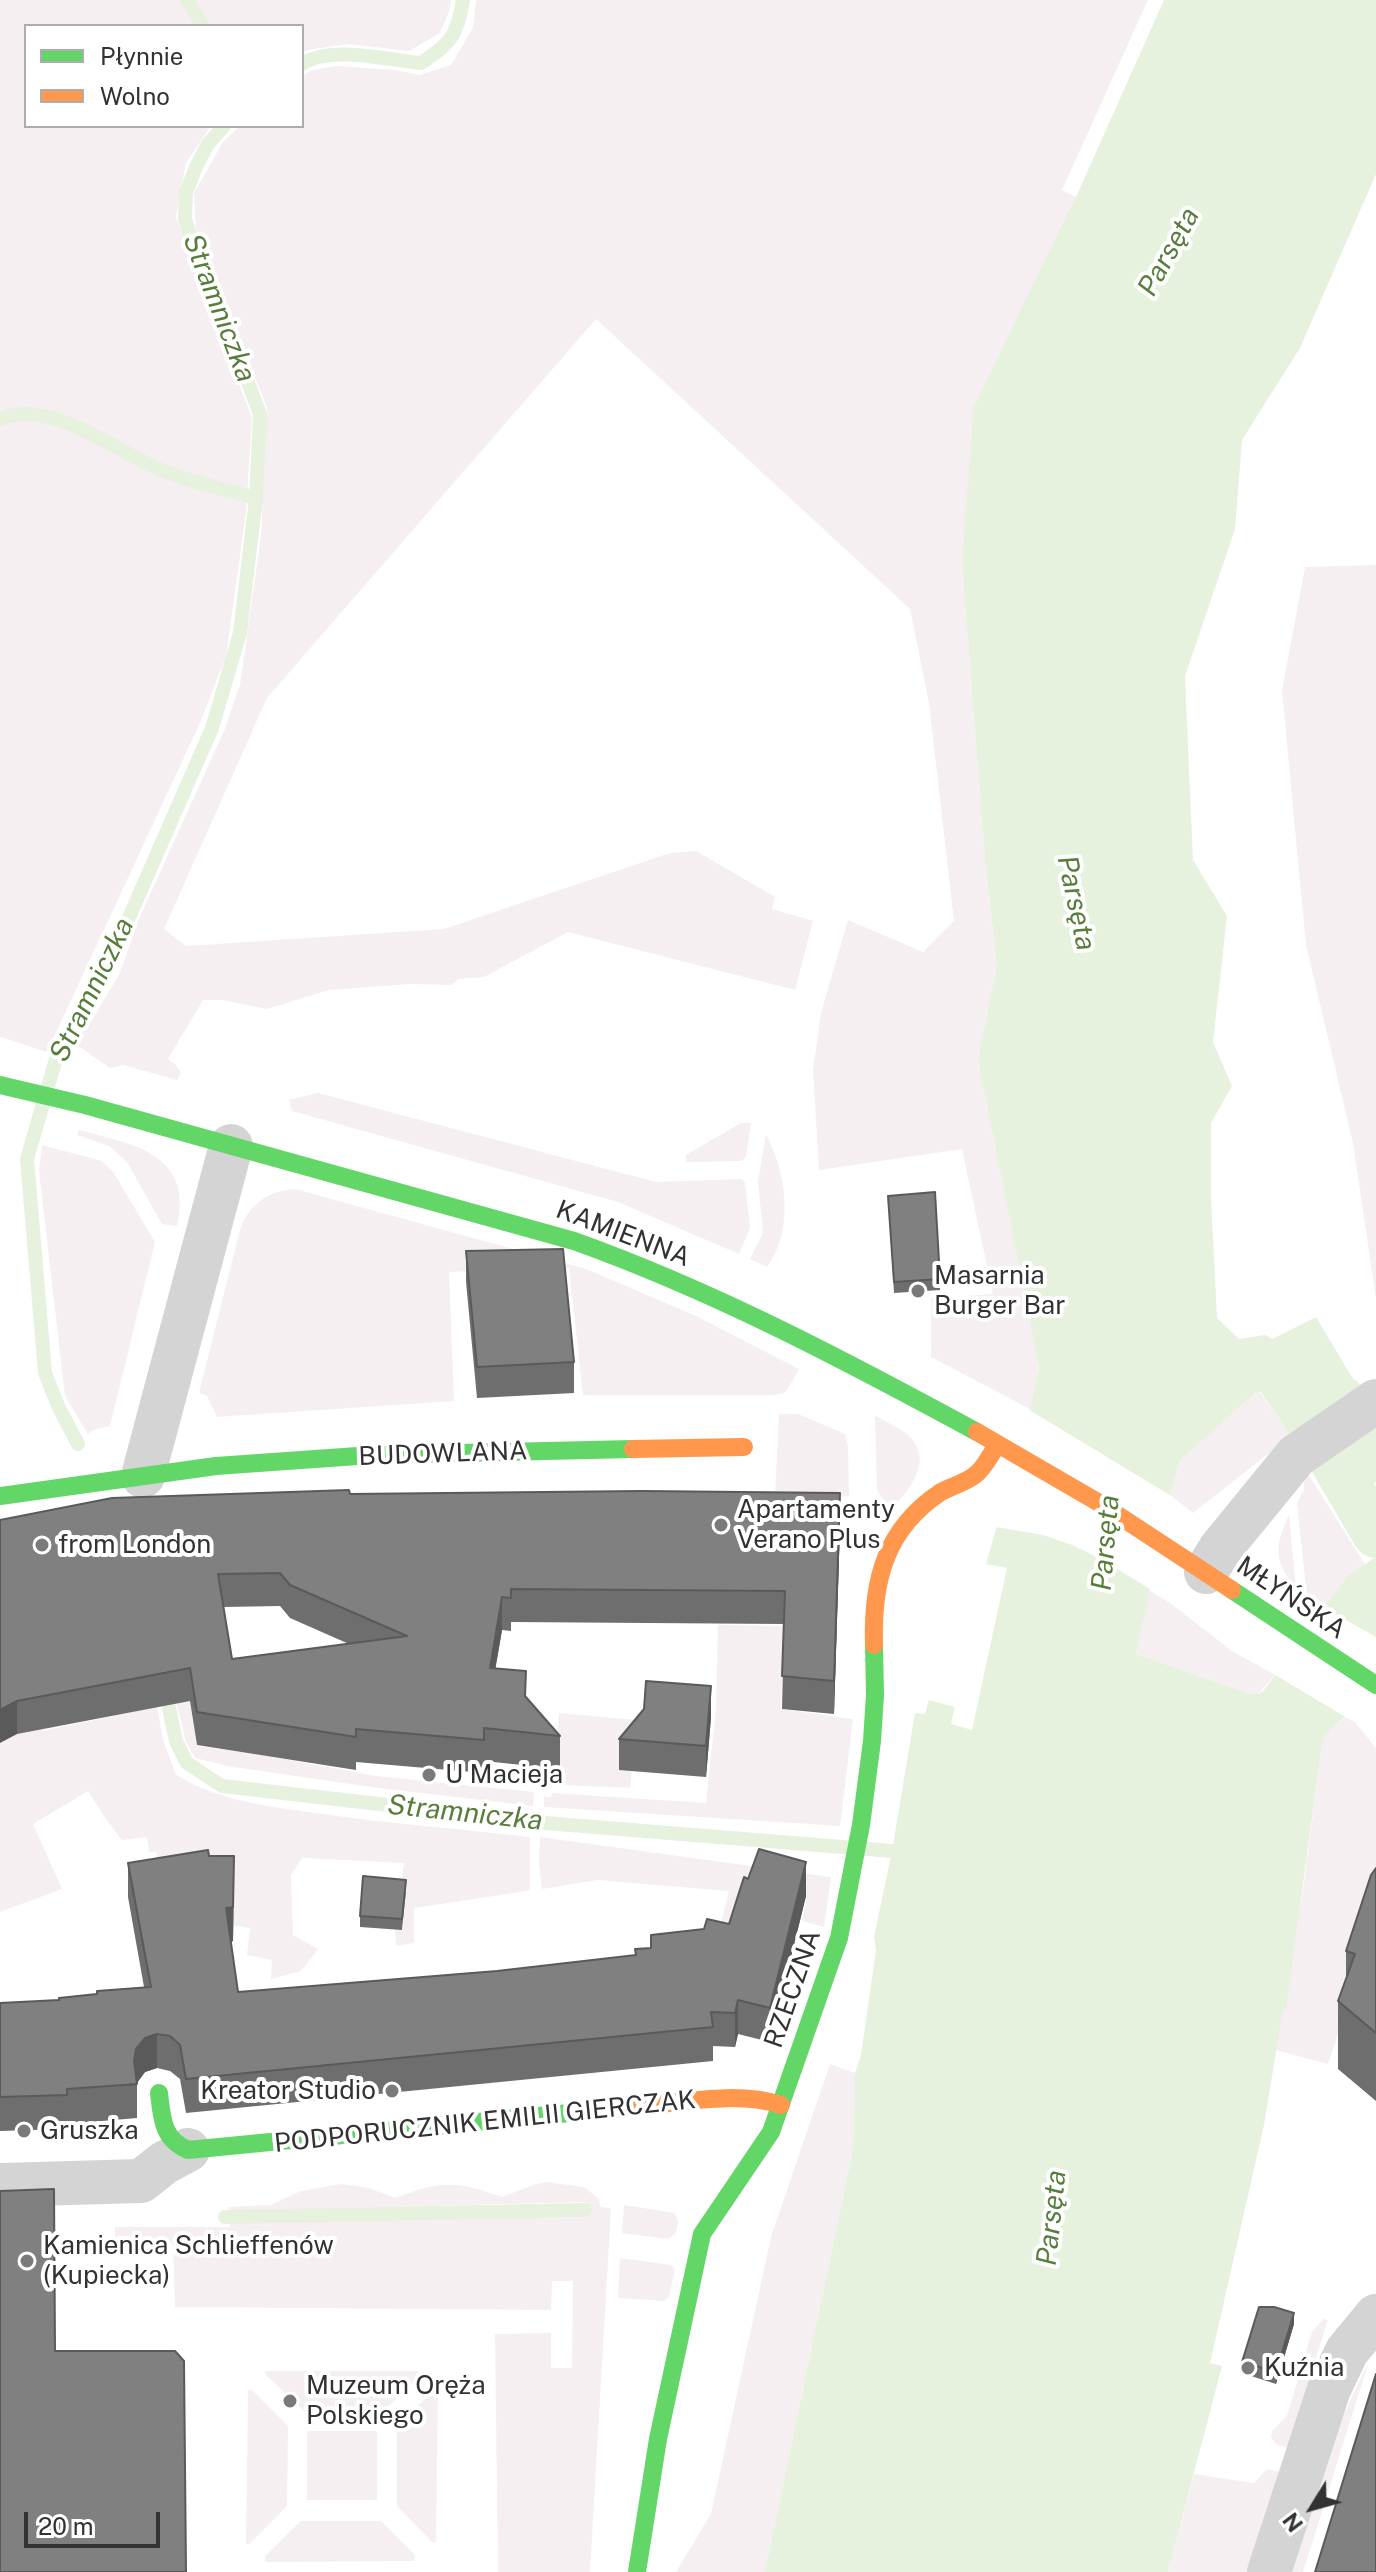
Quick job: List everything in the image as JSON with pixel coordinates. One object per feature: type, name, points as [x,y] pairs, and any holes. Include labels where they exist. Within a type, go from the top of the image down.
[{"type":"street","name":"KAMIENNA","points":[[0,1085],[85,1105],[597,1247],[776,1327],[1071,1485],[1192,1563]]},
{"type":"street","points":[[143,1476],[231,1146]]},
{"type":"street","points":[[1192,1563],[1220,1549],[1296,1456],[1374,1403]]},
{"type":"street","name":"RZECZNA","points":[[637,2572],[658,2439],[702,2234],[716,2207],[766,2142],[839,1938],[861,1825],[875,1716],[873,1623],[887,1553],[893,1539],[910,1517],[942,1492],[976,1475],[999,1446]]},
{"type":"street","name":"BUDOWLANA","points":[[0,1496],[216,1466],[372,1455],[744,1447]]},
{"type":"street","name":"MŁYŃSKA","points":[[1192,1563],[1376,1685]]},
{"type":"street","points":[[159,2093],[163,2129],[176,2157]]},
{"type":"street","name":"PODPORUCZNIK EMILII GIERCZAK","points":[[0,2185],[141,2181],[176,2157],[715,2099],[766,2100],[781,2105]]},
{"type":"street","points":[[1269,2572],[1329,2389],[1347,2351],[1376,2316]]},
{"type":"shaded area","points":[[0,0],[180,0],[194,24],[24,24],[24,128],[210,128],[186,163],[176,217],[252,418],[246,513],[226,656],[200,723],[47,1052],[0,1037]]},
{"type":"shaded area","points":[[193,0],[451,0],[440,33],[409,51],[348,44],[304,52],[304,24],[208,24]]},
{"type":"shaded area","points":[[476,0],[1148,0],[1062,190],[1076,197],[962,562],[985,859],[997,966],[978,1059],[1039,1366],[1030,1409],[931,1357],[931,1298],[993,1294],[962,1149],[819,1170],[813,1070],[821,1013],[848,920],[923,952],[954,921],[929,703],[910,609],[596,319],[267,698],[164,929],[186,946],[444,929],[670,853],[696,851],[775,897],[772,909],[813,921],[795,990],[568,932],[484,977],[459,979],[451,985],[410,984],[329,990],[267,1009],[223,1000],[203,1000],[168,1059],[181,1073],[177,1080],[123,1065],[110,1068],[74,1043],[92,1020],[120,973],[138,921],[224,731],[240,685],[261,536],[267,407],[196,233],[194,193],[223,142],[238,128],[304,128],[304,75],[312,70],[337,66],[396,70],[419,75],[451,65],[473,28]]},
{"type":"shaded area","points":[[1376,565],[1376,1299],[1353,1143],[1306,945],[1282,691],[1305,567]]},
{"type":"shaded area","points":[[318,1093],[656,1182],[742,1179],[750,1228],[739,1254],[618,1202],[292,1111],[289,1100]]},
{"type":"shaded area","points":[[741,1123],[751,1123],[746,1157],[742,1161],[686,1162],[686,1155]]},
{"type":"shaded area","points":[[79,1130],[138,1147],[167,1167],[176,1182],[180,1201],[177,1226],[162,1224],[127,1162],[109,1146],[77,1135]]},
{"type":"shaded area","points":[[766,1135],[779,1167],[784,1202],[781,1237],[767,1267],[750,1259],[763,1233],[758,1181]]},
{"type":"shaded area","points":[[42,1145],[102,1161],[114,1173],[155,1242],[110,1426],[88,1434],[65,1396],[39,1171]]},
{"type":"shaded area","points":[[295,1189],[586,1269],[696,1316],[799,1369],[786,1392],[775,1395],[583,1395],[569,1268],[449,1272],[454,1401],[217,1417],[207,1396],[199,1393],[240,1230],[261,1200]]},
{"type":"shaded area","points":[[1256,1392],[1260,1392],[1291,1436],[1193,1513],[1170,1495],[1180,1461]]},
{"type":"shaded area","points":[[779,1414],[798,1414],[845,1434],[849,1496],[775,1495]]},
{"type":"shaded area","points":[[875,1415],[908,1435],[916,1444],[919,1454],[913,1483],[893,1507],[877,1490]]},
{"type":"shaded area","points":[[1308,1474],[1365,1564],[1348,1575],[1325,1607],[1307,1597],[1297,1503]]},
{"type":"shaded area","points":[[1289,1515],[1296,1589],[1280,1562],[1279,1554],[1281,1536]]},
{"type":"shaded area","points":[[1149,1590],[1232,1651],[1275,1675],[1258,1694],[1250,1694],[1136,1654]]},
{"type":"shaded area","points":[[718,1625],[783,1626],[781,1709],[853,1719],[840,1826],[544,1807],[544,1796],[551,1797],[552,1793],[706,1803],[716,1709]]},
{"type":"shaded area","points":[[13,1653],[42,1731],[147,1709],[153,1683],[163,1740],[176,1775],[211,1792],[266,1806],[530,1837],[530,1889],[414,1908],[414,1943],[396,1946],[395,1930],[403,1930],[406,1890],[401,1890],[404,1863],[302,1858],[291,1875],[293,1935],[318,1949],[301,1971],[271,1979],[272,1960],[247,1955],[250,1928],[234,1926],[234,1890],[210,1890],[162,1875],[156,1852],[149,1852],[147,1837],[122,1840],[88,1791],[33,1824],[62,1889],[0,1912],[0,1656]]},
{"type":"shaded area","points":[[185,1669],[197,1746],[376,1776],[534,1792],[533,1806],[378,1788],[227,1766],[195,1758],[186,1742],[169,1673]]},
{"type":"shaded area","points":[[559,1713],[637,1720],[630,1788],[561,1785],[554,1777]]},
{"type":"shaded area","points":[[1345,1717],[1355,1722],[1376,1748],[1376,1935],[1345,2014],[1340,2013],[1337,2021],[1342,2022],[1328,2064],[1275,2050],[1303,1890],[1323,1737]]},
{"type":"shaded area","points":[[540,1837],[831,1877],[824,1927],[802,1921],[807,1896],[759,1883],[748,1913],[718,1936],[729,1891],[598,1880],[542,1889]]},
{"type":"shaded area","points":[[830,2064],[855,2073],[854,2144],[765,2572],[676,2572],[711,2514],[771,2237]]},
{"type":"shaded area","points":[[546,2182],[584,2187],[599,2199],[600,2207],[611,2208],[590,2572],[498,2572],[495,2334],[551,2333],[551,2368],[572,2368],[573,2281],[552,2281],[551,2310],[175,2307],[173,2243],[115,2243],[115,2227],[230,2227],[230,2222],[585,2217],[585,2202],[229,2211],[228,2207],[271,2205],[301,2191],[341,2184],[369,2188],[395,2198],[425,2188],[449,2185],[502,2197]]},
{"type":"shaded area","points":[[624,2205],[675,2213],[678,2222],[676,2233],[668,2239],[622,2233]]},
{"type":"shaded area","points":[[620,2258],[671,2265],[675,2269],[669,2297],[664,2301],[618,2298]]},
{"type":"shaded area","points":[[1323,2319],[1328,2320],[1287,2448],[1276,2444],[1271,2437],[1272,2431],[1287,2416],[1312,2332]]},
{"type":"shaded area","points":[[1368,2364],[1303,2572],[1292,2572],[1334,2440]]},
{"type":"shaded area","points":[[266,2371],[418,2371],[420,2375],[382,2413],[304,2411],[265,2374]]},
{"type":"shaded area","points":[[438,2389],[436,2542],[432,2542],[397,2506],[397,2427]]},
{"type":"shaded area","points":[[248,2390],[252,2390],[288,2426],[287,2506],[246,2544]]},
{"type":"shaded area","points":[[307,2431],[377,2431],[377,2500],[307,2500]]},
{"type":"shaded area","points":[[1267,2469],[1280,2472],[1248,2572],[1168,2572],[1194,2474],[1254,2483]]},
{"type":"shaded area","points":[[301,2521],[381,2521],[415,2555],[414,2561],[265,2562],[265,2556]]},
{"type":"water","name":"Parsęta","points":[[1164,0],[1376,0],[1376,174],[1300,348],[1242,440],[1235,529],[1185,676],[1193,860],[1227,916],[1213,1042],[1232,1086],[1211,1123],[1217,1318],[1239,1339],[1265,1335],[1272,1339],[1316,1317],[1359,1389],[1290,1435],[1261,1392],[1256,1392],[1180,1461],[1136,1654],[1250,1694],[1258,1694],[1348,1575],[1376,1557],[1376,1687],[1323,1737],[1286,2009],[1283,2009],[1264,2125],[1210,2363],[1222,2366],[1168,2572],[765,2572],[854,2144],[855,2073],[861,2055],[876,1950],[874,1937],[915,1713],[925,1714],[929,1700],[955,1707],[951,1724],[972,1730],[1007,1568],[986,1564],[1039,1367],[978,1059],[997,966],[985,859],[962,562],[974,406],[1076,197]]},
{"type":"pier","points":[[1026,1408],[1173,1497],[1153,1591],[1072,1545],[1043,1535],[990,1526]]},
{"type":"pier","points":[[1321,1606],[1376,1637],[1376,1693],[1349,1719],[1272,1673]]},
{"type":"building","points":[[935,1192],[940,1279],[894,1282],[888,1196]]},
{"type":"building","points":[[563,1249],[574,1362],[477,1367],[466,1251]]},
{"type":"building","points":[[349,1490],[350,1494],[642,1491],[840,1493],[834,1681],[782,1676],[785,1591],[511,1589],[511,1598],[502,1597],[490,1668],[526,1671],[525,1696],[560,1736],[484,1728],[484,1740],[356,1729],[356,1737],[197,1712],[190,1668],[17,1701],[0,1710],[0,1520],[112,1498]],"holes":[[[280,1573],[290,1585],[407,1636],[232,1659],[218,1574]]]},
{"type":"building","points":[[646,1681],[711,1686],[706,1746],[619,1739],[644,1709]]},
{"type":"building","points":[[759,1849],[806,1862],[770,2008],[738,2000],[735,2013],[711,2012],[713,2027],[186,2079],[180,2045],[170,2036],[157,2034],[145,2038],[136,2049],[137,2084],[67,2089],[67,2095],[0,2097],[0,2003],[59,2000],[97,1994],[97,1991],[151,1987],[128,1863],[208,1850],[209,1856],[234,1856],[233,1907],[226,1908],[238,1992],[497,1971],[636,1955],[635,1949],[651,1948],[651,1935],[704,1929],[707,1919],[729,1924],[744,1877],[748,1879]]},
{"type":"building","points":[[1376,1868],[1376,2033],[1338,2001],[1355,1954],[1346,1951]]},
{"type":"building","points":[[363,1876],[406,1880],[402,1919],[360,1916]]},
{"type":"building","points":[[54,2189],[55,2351],[175,2351],[184,2361],[186,2572],[0,2572],[0,2191]]},
{"type":"building","points":[[1259,2307],[1274,2307],[1294,2313],[1276,2372],[1242,2362]]},
{"type":"building","points":[[1376,2374],[1376,2572],[1315,2572]]},
{"type":"waterway","points":[[187,0],[202,24]]},
{"type":"waterway","name":"Stramniczka","points":[[304,63],[328,55],[421,63],[451,38],[463,0]]},
{"type":"waterway","name":"Stramniczka","points":[[78,1444],[45,1373],[27,1159],[58,1052],[92,1002],[212,728],[240,633],[256,498],[260,414],[203,276],[185,219],[186,193],[196,167],[208,144],[222,128]]},
{"type":"waterway","name":"Stramniczka","points":[[0,419],[19,414],[40,415],[61,421],[161,470],[256,498]]},
{"type":"waterway","points":[[1342,1400],[1376,1459]]},
{"type":"waterway","points":[[1310,1421],[1376,1534]]},
{"type":"waterway","name":"Stramniczka","points":[[165,1689],[176,1741],[187,1763],[222,1786],[545,1823],[892,1851]]},
{"type":"waterway","points":[[225,2217],[585,2210]]},
{"type":"traffic: fast","points":[[0,1085],[85,1105],[574,1241],[728,1305],[977,1432]]},
{"type":"traffic: fast","points":[[0,1496],[216,1466],[372,1455],[633,1449]]},
{"type":"traffic: fast","points":[[1232,1590],[1376,1685]]},
{"type":"traffic: fast","points":[[637,2572],[658,2439],[702,2234],[771,2132],[839,1938],[861,1825],[872,1741],[874,1645]]},
{"type":"traffic: fast","points":[[159,2093],[168,2134],[188,2150],[642,2106]]},
{"type":"traffic: slow","points":[[977,1432],[1101,1504],[1232,1590]]},
{"type":"traffic: slow","points":[[874,1645],[880,1578],[895,1540],[922,1507],[941,1492],[978,1472],[997,1445]]},
{"type":"traffic: slow","points":[[633,1449],[744,1447]]},
{"type":"traffic: slow","points":[[642,2106],[730,2098],[781,2105]]},
{"type":"place","name":"Masarnia Burger Bar","points":[[918,1291]]},
{"type":"place","name":"Apartamenty Verano Plus","points":[[721,1525]]},
{"type":"place","name":"from London","points":[[42,1545]]},
{"type":"place","name":"U Macieja","points":[[429,1775]]},
{"type":"place","name":"Kreator Studio","points":[[392,2091]]},
{"type":"place","name":"Gruszka","points":[[24,2131]]},
{"type":"place","name":"Kamienica Schlieffenów (Kupiecka)","points":[[27,2261]]},
{"type":"place","name":"Kuźnia","points":[[1248,2368]]},
{"type":"place","name":"Muzeum Oręża Polskiego","points":[[290,2401]]}]
